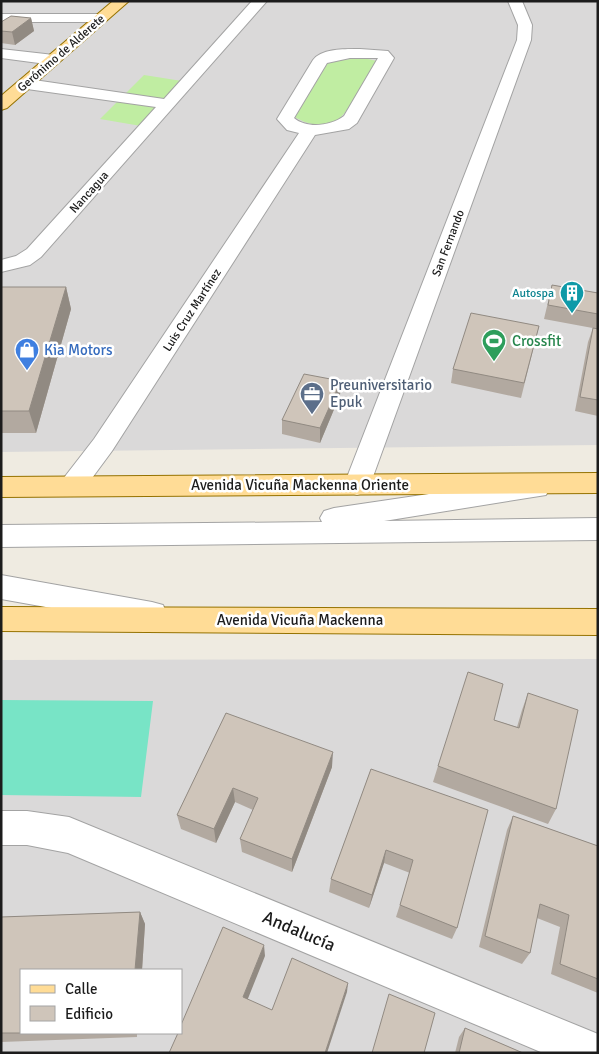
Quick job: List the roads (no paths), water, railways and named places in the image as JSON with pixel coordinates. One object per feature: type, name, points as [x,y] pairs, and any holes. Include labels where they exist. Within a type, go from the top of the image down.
[{"type":"main road","name":"Gerónimo de Alderete","points":[[1,106],[122,1]]},
{"type":"main road","name":"Avenida Vicuña Mackenna Oriente","points":[[1,487],[598,483]]},
{"type":"main road","name":"Avenida Vicuña Mackenna","points":[[1,620],[181,619],[598,622]]},
{"type":"street","name":"Nancagua","points":[[1,266],[15,264],[34,253],[260,1]]},
{"type":"street","name":"San Fernando","points":[[357,485],[524,40],[525,25],[515,1]]},
{"type":"street","points":[[1,18],[102,18]]},
{"type":"street","points":[[1,53],[54,60]]},
{"type":"street","points":[[383,54],[386,58],[350,119],[334,128],[309,131],[293,126],[285,119],[321,60],[326,56],[383,54]]},
{"type":"street","points":[[26,84],[167,104]]},
{"type":"street","name":"Luis Cruz Martínez","points":[[72,486],[104,445],[309,131]]},
{"type":"street","points":[[231,533],[565,484]]},
{"type":"street","points":[[1,536],[598,529]]},
{"type":"street","points":[[1,587],[181,619]]},
{"type":"street","name":"Andalucía","points":[[1,828],[27,828],[69,835],[593,1053]]},
{"type":"place","name":"Autospa","points":[[572,314]]},
{"type":"place","name":"Crossfit","points":[[494,362]]},
{"type":"place","name":"Kia Motors","points":[[27,371]]},
{"type":"place","name":"Preuniversitario Epuk","points":[[312,415]]}]
